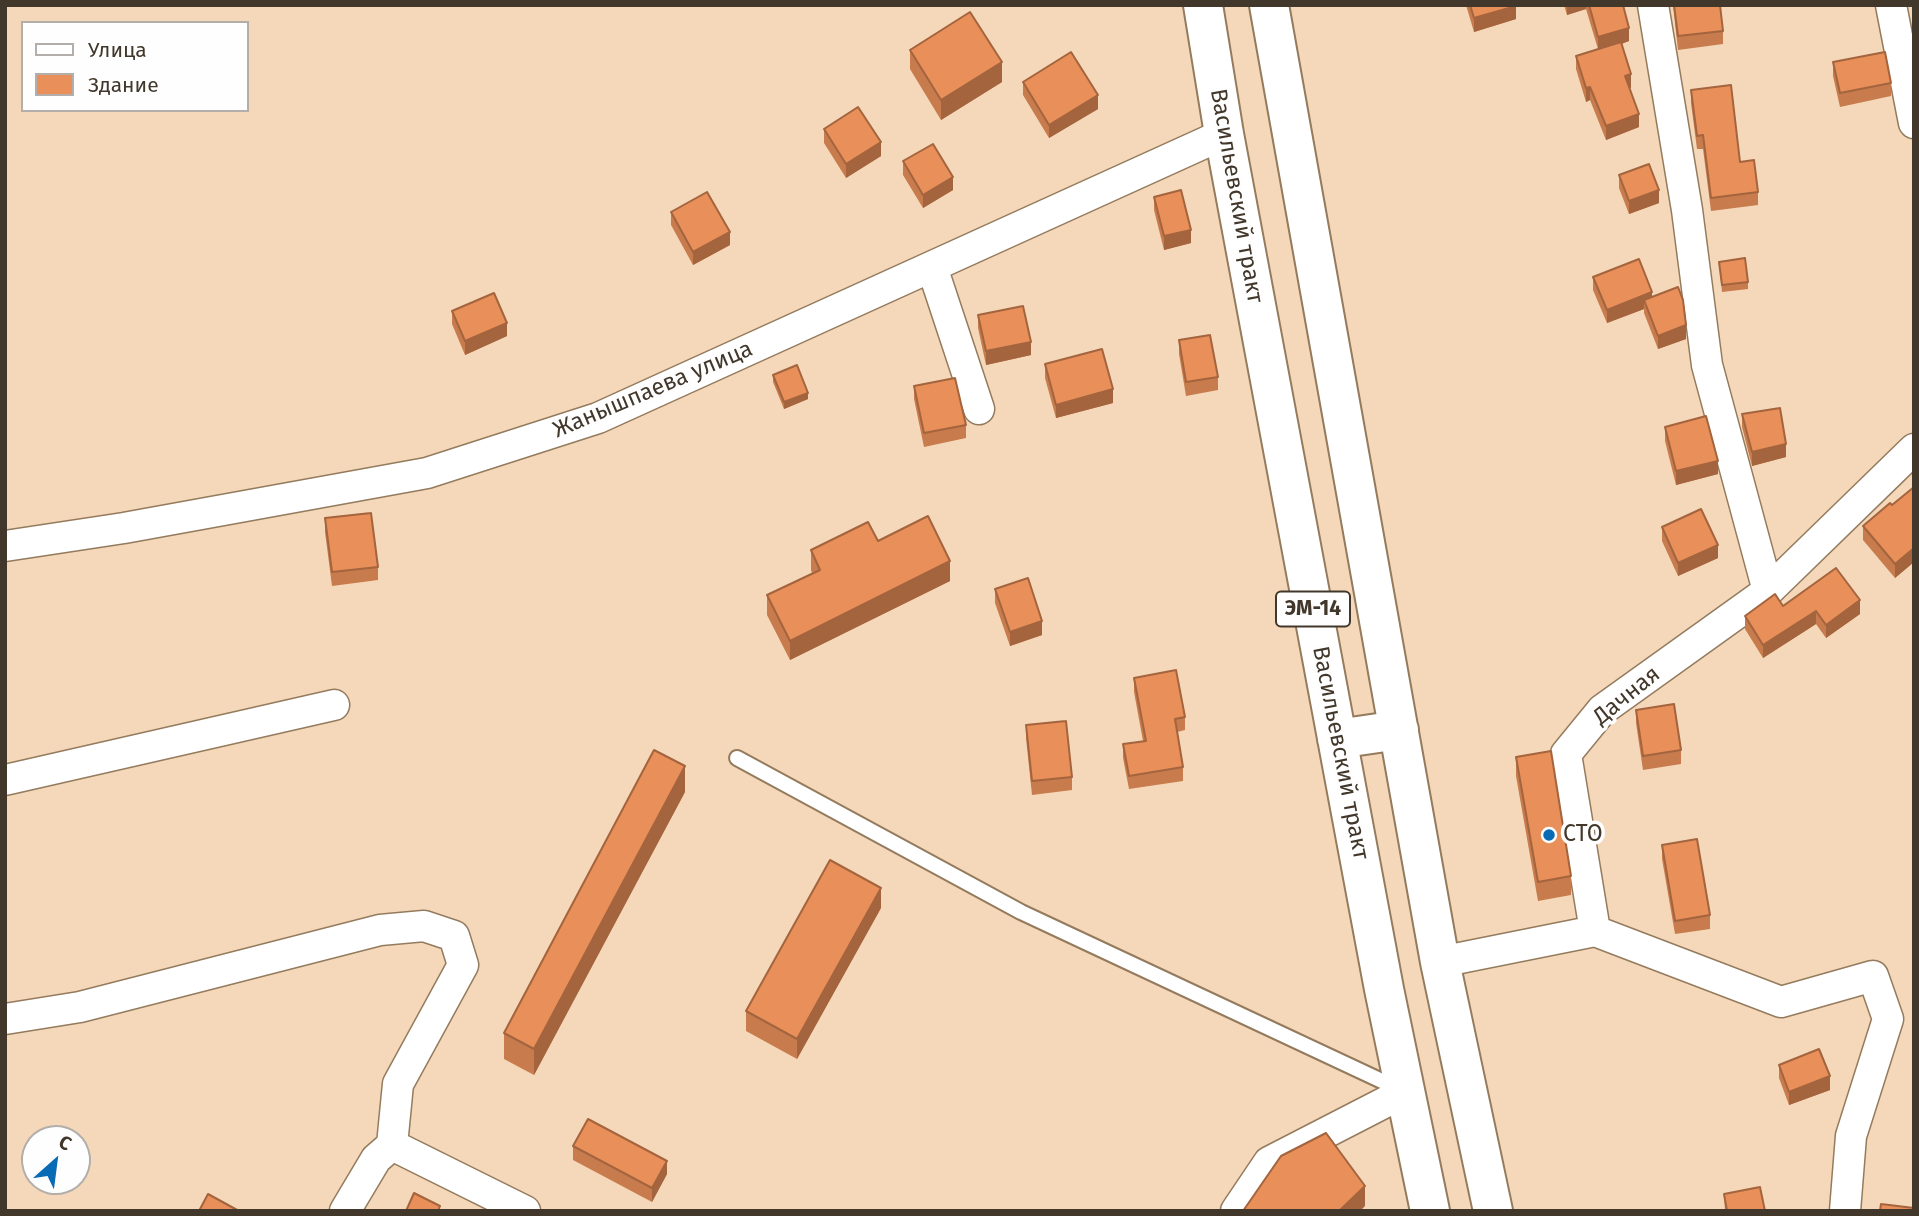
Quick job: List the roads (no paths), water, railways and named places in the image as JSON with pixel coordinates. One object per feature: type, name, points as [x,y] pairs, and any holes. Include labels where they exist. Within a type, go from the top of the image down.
[{"type":"main road","name":"Васильевский тракт","points":[[1203,5],[1224,134],[1384,989],[1430,1211]]},
{"type":"main road","name":"ЭМ-14","points":[[1269,5],[1440,962],[1493,1211]]},
{"type":"main road","points":[[1337,739],[1399,730]]},
{"type":"main road","points":[[1356,840],[1417,833]]},
{"type":"street","points":[[1653,5],[1687,211],[1707,365],[1768,591]]},
{"type":"street","points":[[1891,5],[1914,123]]},
{"type":"street","name":"Жанышпаева улица","points":[[5,546],[124,528],[427,473],[598,418],[1224,134]]},
{"type":"street","points":[[932,267],[979,409]]},
{"type":"street","name":"Дачная","points":[[1595,931],[1566,754],[1602,710],[1768,591],[1914,449]]},
{"type":"street","points":[[5,780],[334,705]]},
{"type":"street","points":[[5,1019],[80,1007],[380,930],[424,926],[453,936],[463,965],[398,1084],[392,1145],[376,1159],[345,1211]]},
{"type":"street","points":[[1440,962],[1595,931],[1780,1002],[1873,976],[1888,1019],[1851,1136],[1845,1211]]},
{"type":"street","points":[[1236,1211],[1269,1162],[1405,1092]]},
{"type":"street","points":[[392,1145],[525,1211]]},
{"type":"lane","points":[[737,758],[1021,912],[1405,1092]]},
{"type":"place","name":"СТО","points":[[1549,835]]}]
